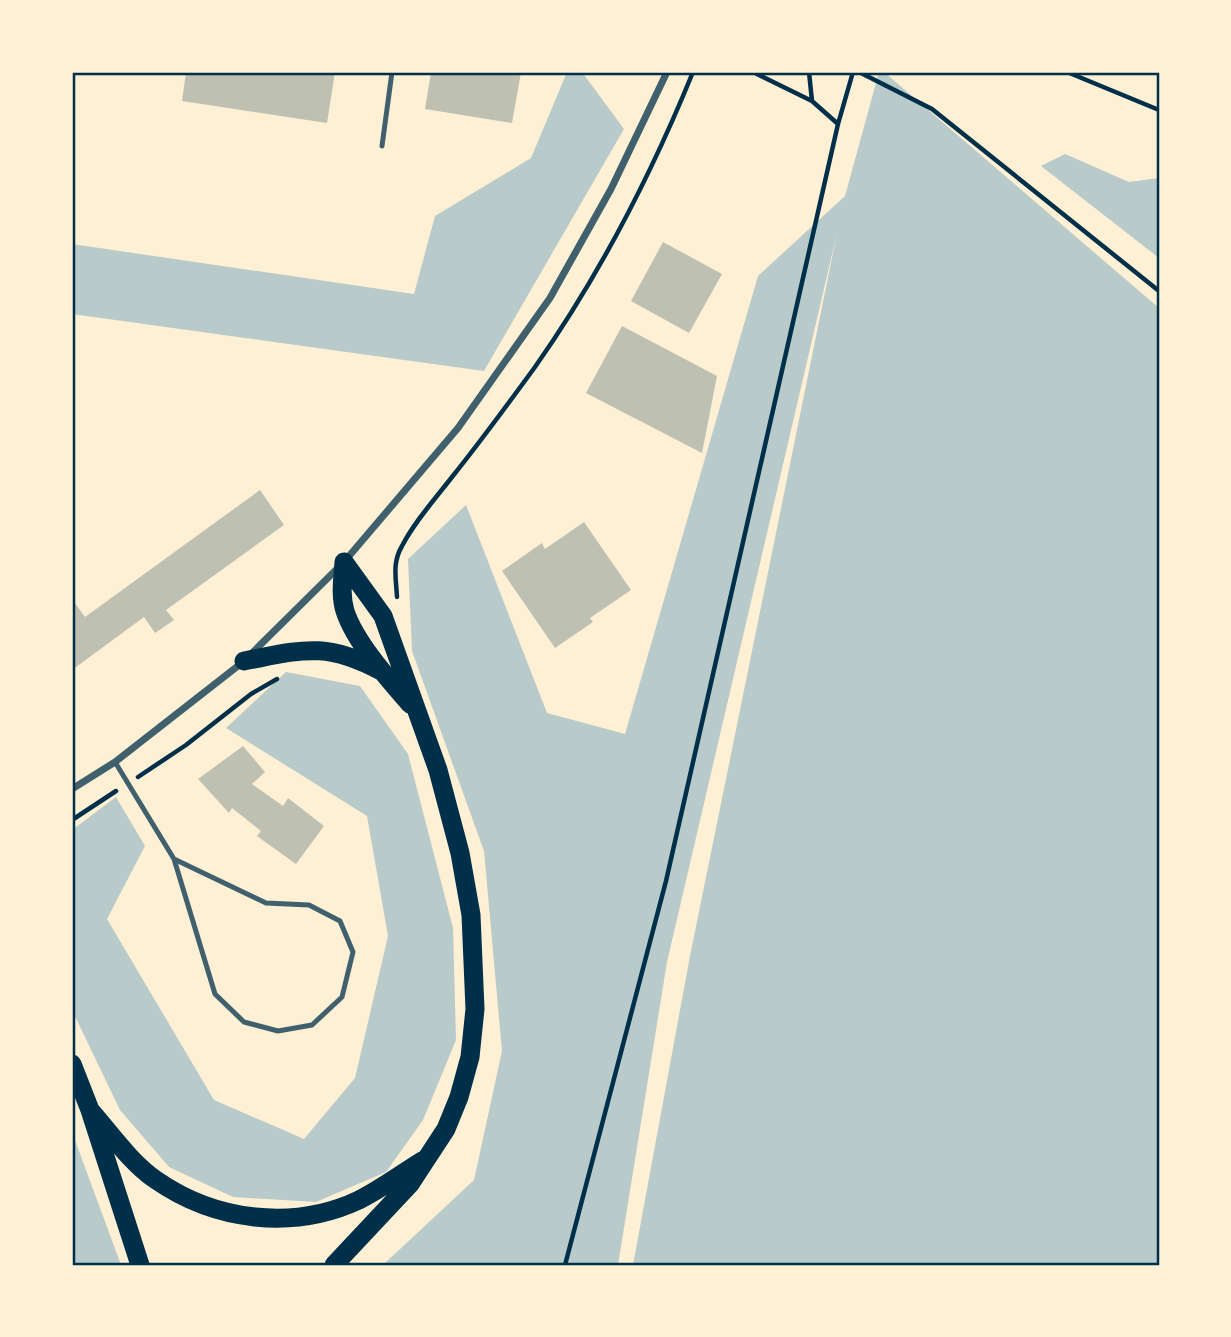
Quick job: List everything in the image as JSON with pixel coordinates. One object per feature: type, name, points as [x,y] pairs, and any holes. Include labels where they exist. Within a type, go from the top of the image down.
[{"type":"highway","points":[[344,562],[342,599],[352,626],[381,671],[415,711]]},
{"type":"highway","points":[[334,1265],[410,1184],[446,1129],[459,1097],[470,1056],[475,1009],[471,915],[460,853],[438,770],[383,616],[344,562]]},
{"type":"highway","points":[[244,661],[304,649],[320,650],[353,657],[381,671]]},
{"type":"highway","points":[[72,1064],[140,1265]]},
{"type":"highway","points":[[90,1111],[154,1179],[183,1197],[212,1208],[250,1217],[280,1220],[306,1217],[335,1209],[359,1200],[430,1156]]},
{"type":"street","points":[[72,789],[115,762],[244,661],[344,562],[458,428],[550,298],[611,190],[667,72]]},
{"type":"lane","points":[[382,146],[392,72]]},
{"type":"lane","points":[[115,762],[174,859],[190,903],[215,994],[244,1022],[278,1031],[312,1025],[342,997],[353,952],[340,921],[309,905],[266,903],[174,859]]},
{"type":"path","points":[[752,72],[812,101],[838,124]]},
{"type":"path","points":[[809,72],[812,101]]},
{"type":"path","points":[[565,1265],[666,881],[838,124],[853,72]]},
{"type":"path","points":[[859,72],[932,109],[1159,291]]},
{"type":"path","points":[[1068,72],[1159,110]]},
{"type":"shaded area","points":[[567,72],[582,72],[624,129],[484,371],[72,314],[72,244],[414,294],[435,216],[531,158]]},
{"type":"shaded area","points":[[879,72],[884,72],[1159,308],[1159,1265],[633,1265],[690,956],[837,233],[667,962],[618,1265],[383,1265],[474,1180],[502,1051],[484,851],[412,651],[408,559],[466,505],[547,713],[625,734],[758,276],[845,196]]},
{"type":"shaded area","points":[[1065,154],[1129,182],[1159,178],[1159,258],[1041,166]]},
{"type":"shaded area","points":[[286,672],[360,686],[408,754],[453,928],[456,1040],[423,1120],[386,1172],[316,1202],[233,1197],[169,1167],[120,1110],[72,1010],[72,830],[116,797],[145,846],[107,919],[214,1100],[304,1139],[355,1078],[388,936],[367,816],[226,728]]},
{"type":"shaded area","points":[[72,1132],[121,1265],[72,1265]]},
{"type":"building","points":[[186,72],[335,72],[327,123],[182,101]]},
{"type":"building","points":[[431,72],[521,72],[512,123],[425,109]]},
{"type":"building","points":[[663,242],[722,274],[689,333],[631,301]]},
{"type":"building","points":[[622,326],[717,376],[702,453],[586,393]]},
{"type":"building","points":[[260,490],[284,525],[166,610],[174,620],[155,633],[144,617],[72,670],[72,599],[85,617]]},
{"type":"building","points":[[584,522],[631,590],[590,618],[593,622],[555,648],[502,571],[542,543],[545,549]]},
{"type":"building","points":[[243,746],[265,772],[252,784],[283,806],[288,798],[324,826],[296,864],[257,836],[261,831],[232,808],[229,813],[198,779]]}]
